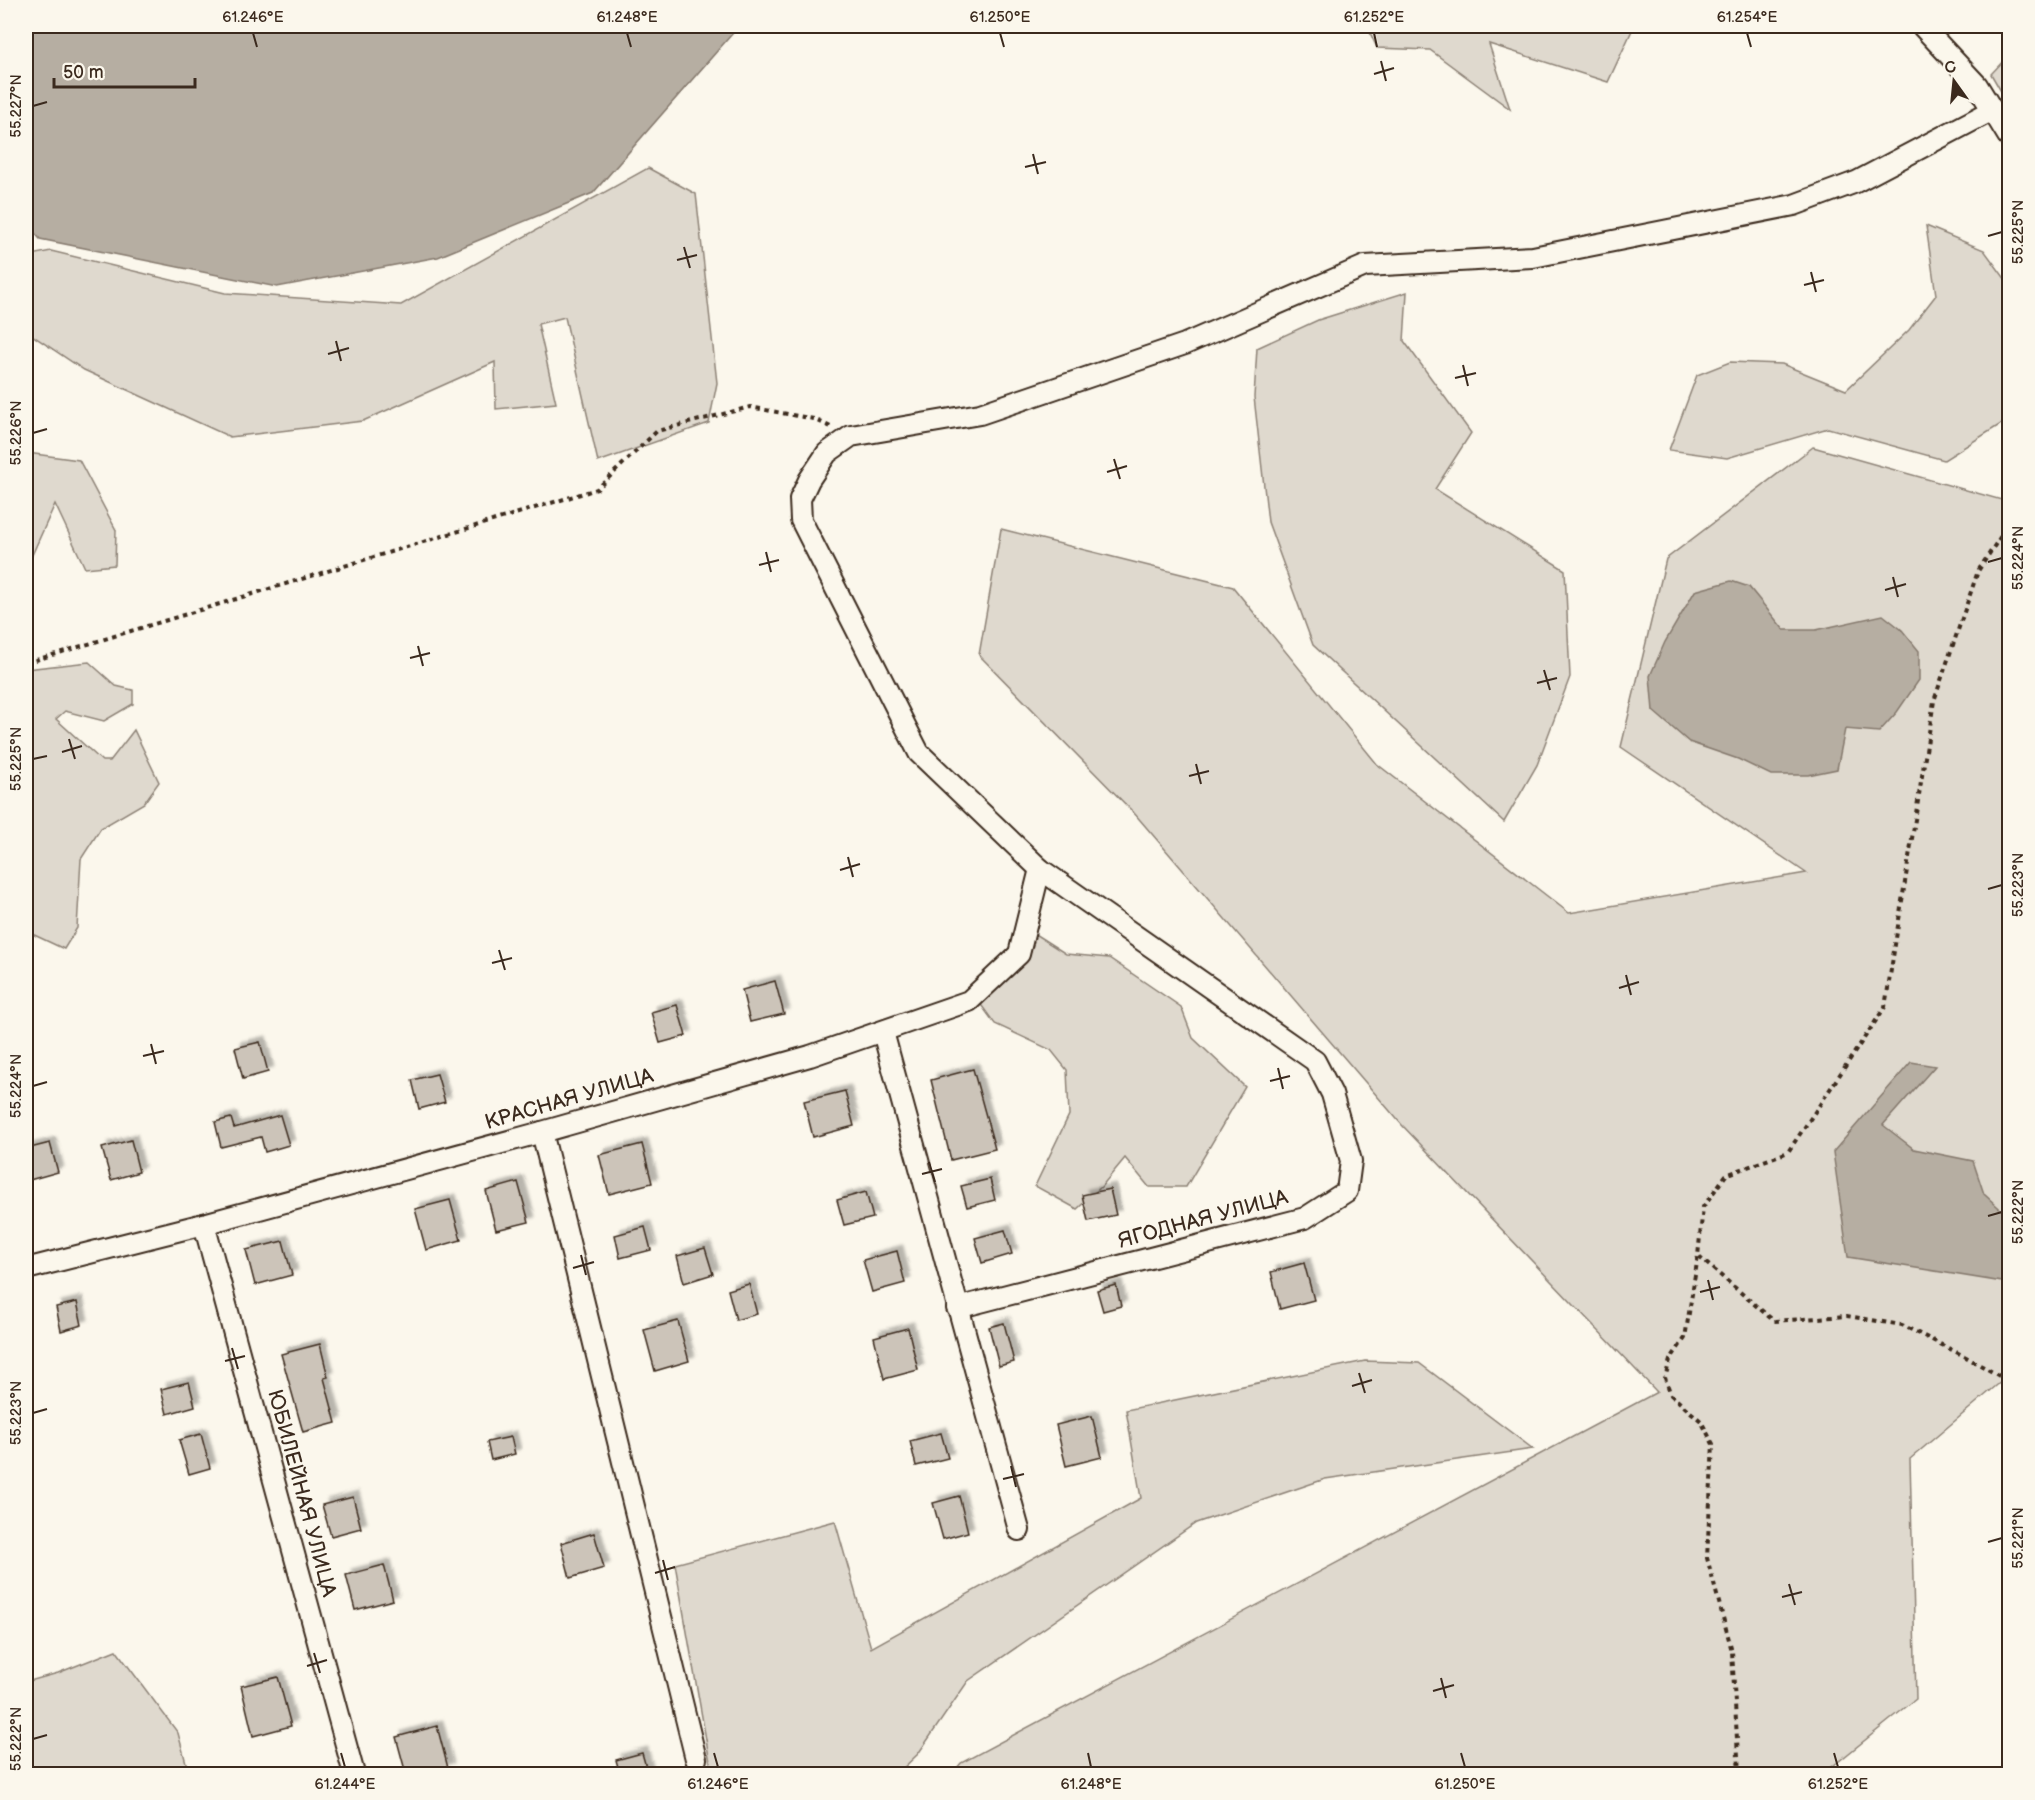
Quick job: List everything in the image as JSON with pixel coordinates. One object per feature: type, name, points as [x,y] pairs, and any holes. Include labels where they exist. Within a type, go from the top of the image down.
[{"type":"street","points":[[1922,26],[1977,85],[2010,139]]},
{"type":"street","points":[[851,436],[980,414],[1185,344],[1365,266],[1533,256],[1794,205],[1856,182],[1993,110]]},
{"type":"street","name":"ЯГОДНАЯ УЛИЦА","points":[[851,436],[827,453],[809,480],[800,499],[801,520],[919,753],[1040,869],[1315,1061],[1332,1094],[1351,1161],[1347,1191],[1305,1218],[957,1308]]},
{"type":"street","name":"КРАСНАЯ УЛИЦА","points":[[26,1269],[204,1224],[799,1059],[969,1001],[1020,954],[1040,869]]},
{"type":"street","points":[[883,1032],[1019,1530]]},
{"type":"street","points":[[542,1132],[696,1758]]},
{"type":"street","name":"ЮБИЛЕЙНАЯ УЛИЦА","points":[[204,1224],[354,1774]]},
{"type":"path","points":[[26,663],[597,489],[657,431],[750,407],[814,419],[851,436]]},
{"type":"path","points":[[1739,1774],[1732,1651],[1707,1558],[1713,1444],[1701,1421],[1671,1395],[1665,1378],[1670,1360],[1685,1338],[1703,1207],[1726,1175],[1788,1152],[1885,1007],[1934,701],[1978,571],[2010,522]]},
{"type":"path","points":[[1698,1256],[1774,1321],[1847,1316],[1902,1325],[2010,1382]]},
{"type":"shaded area","points":[[26,26],[739,26],[593,193],[438,257],[277,287],[40,239],[26,223]]},
{"type":"shaded area","points":[[1367,26],[1634,26],[1608,82],[1489,44],[1510,109],[1430,50],[1377,48]]},
{"type":"shaded area","points":[[2009,55],[2009,105],[1991,74]]},
{"type":"shaded area","points":[[648,168],[696,194],[717,383],[709,423],[598,462],[565,317],[538,324],[556,403],[496,409],[495,362],[363,421],[230,437],[84,370],[26,331],[26,256],[51,251],[225,293],[401,305]]},
{"type":"shaded area","points":[[1926,226],[1984,250],[2009,284],[2009,419],[1944,460],[1828,428],[1727,458],[1669,450],[1697,375],[1730,362],[1782,364],[1846,390],[1909,330],[1936,295]]},
{"type":"shaded area","points":[[1407,292],[1404,341],[1471,433],[1435,489],[1565,570],[1570,677],[1537,765],[1504,822],[1313,645],[1268,522],[1254,397],[1257,348],[1318,320]]},
{"type":"shaded area","points":[[1813,447],[2009,502],[2009,1375],[1910,1459],[1916,1699],[1823,1774],[952,1774],[961,1763],[1657,1392],[1402,1125],[1134,813],[979,655],[1001,529],[1233,587],[1377,764],[1569,913],[1806,873],[1621,747],[1666,559]]},
{"type":"shaded area","points":[[27,453],[79,460],[116,530],[115,565],[85,568],[55,504],[28,564],[26,563]]},
{"type":"shaded area","points":[[1731,581],[1749,587],[1784,630],[1816,630],[1883,615],[1902,630],[1919,651],[1919,680],[1897,712],[1879,732],[1845,729],[1837,769],[1808,775],[1771,775],[1738,759],[1689,742],[1653,711],[1650,676],[1665,642],[1695,591]]},
{"type":"shaded area","points":[[89,662],[116,686],[133,690],[133,704],[104,721],[65,711],[56,719],[102,761],[110,761],[134,730],[159,782],[144,803],[101,828],[81,859],[77,928],[64,949],[30,933],[26,938],[26,669]]},
{"type":"shaded area","points":[[1030,931],[1066,954],[1109,958],[1181,1007],[1193,1038],[1245,1087],[1186,1187],[1149,1187],[1125,1158],[1101,1187],[1077,1209],[1035,1186],[1069,1115],[1067,1070],[1051,1050],[995,1024],[979,1002]]},
{"type":"shaded area","points":[[1911,1062],[1935,1066],[1883,1125],[1914,1149],[1973,1161],[1984,1194],[2009,1217],[2009,1283],[1848,1257],[1833,1152]]},
{"type":"shaded area","points":[[1365,1361],[1419,1363],[1533,1449],[1325,1479],[1196,1523],[968,1681],[918,1754],[897,1774],[711,1774],[675,1564],[835,1521],[871,1648],[1141,1498],[1126,1410]]},
{"type":"shaded area","points":[[116,1650],[178,1733],[189,1774],[26,1774],[26,1682],[58,1673]]},
{"type":"building","points":[[775,981],[784,1014],[750,1022],[742,990]]},
{"type":"building","points":[[677,1005],[686,1036],[660,1043],[651,1012]]},
{"type":"building","points":[[260,1042],[268,1072],[243,1079],[235,1048]]},
{"type":"building","points":[[973,1069],[995,1149],[951,1160],[931,1080]]},
{"type":"building","points":[[437,1074],[445,1102],[419,1109],[412,1080]]},
{"type":"building","points":[[845,1091],[854,1126],[813,1137],[804,1101]]},
{"type":"building","points":[[280,1115],[289,1145],[265,1152],[261,1137],[221,1147],[215,1122],[231,1118],[234,1128]]},
{"type":"building","points":[[131,1140],[139,1172],[111,1180],[102,1148]]},
{"type":"building","points":[[50,1143],[58,1172],[26,1181],[26,1149]]},
{"type":"building","points":[[642,1144],[652,1183],[609,1194],[599,1155]]},
{"type":"building","points":[[990,1179],[995,1200],[967,1207],[961,1186]]},
{"type":"building","points":[[518,1182],[529,1222],[496,1230],[486,1191]]},
{"type":"building","points":[[1110,1189],[1116,1215],[1088,1221],[1082,1195]]},
{"type":"building","points":[[866,1192],[873,1218],[844,1225],[837,1200]]},
{"type":"building","points":[[450,1200],[461,1240],[426,1250],[415,1209]]},
{"type":"building","points":[[645,1227],[651,1250],[620,1258],[615,1235]]},
{"type":"building","points":[[1005,1230],[1012,1254],[982,1263],[975,1238]]},
{"type":"building","points":[[283,1241],[292,1275],[255,1285],[246,1250]]},
{"type":"building","points":[[705,1248],[713,1274],[684,1283],[677,1256]]},
{"type":"building","points":[[897,1251],[905,1283],[872,1292],[863,1260]]},
{"type":"building","points":[[1304,1263],[1314,1300],[1280,1309],[1271,1272]]},
{"type":"building","points":[[749,1284],[757,1314],[736,1320],[728,1290]]},
{"type":"building","points":[[1116,1285],[1121,1306],[1103,1311],[1097,1290]]},
{"type":"building","points":[[77,1302],[82,1325],[61,1331],[56,1307]]},
{"type":"building","points":[[678,1321],[689,1361],[655,1371],[644,1330]]},
{"type":"building","points":[[1004,1323],[1014,1362],[999,1366],[989,1327]]},
{"type":"building","points":[[908,1328],[918,1370],[884,1379],[874,1337]]},
{"type":"building","points":[[320,1344],[328,1377],[324,1378],[336,1423],[303,1432],[281,1354]]},
{"type":"building","points":[[189,1382],[195,1406],[167,1414],[161,1389]]},
{"type":"building","points":[[1092,1416],[1102,1457],[1066,1466],[1056,1425]]},
{"type":"building","points":[[941,1433],[948,1458],[916,1466],[910,1441]]},
{"type":"building","points":[[201,1434],[210,1468],[189,1474],[179,1440]]},
{"type":"building","points":[[511,1437],[515,1454],[491,1460],[487,1442]]},
{"type":"building","points":[[959,1496],[968,1532],[943,1539],[933,1503]]},
{"type":"building","points":[[353,1497],[361,1528],[331,1536],[322,1505]]},
{"type":"building","points":[[594,1533],[604,1568],[570,1578],[561,1543]]},
{"type":"building","points":[[384,1565],[393,1600],[355,1610],[346,1575]]},
{"type":"building","points":[[278,1677],[291,1726],[253,1736],[241,1686]]},
{"type":"building","points":[[437,1726],[448,1768],[424,1774],[406,1774],[396,1737]]},
{"type":"building","points":[[642,1753],[648,1774],[620,1774],[616,1760]]}]
